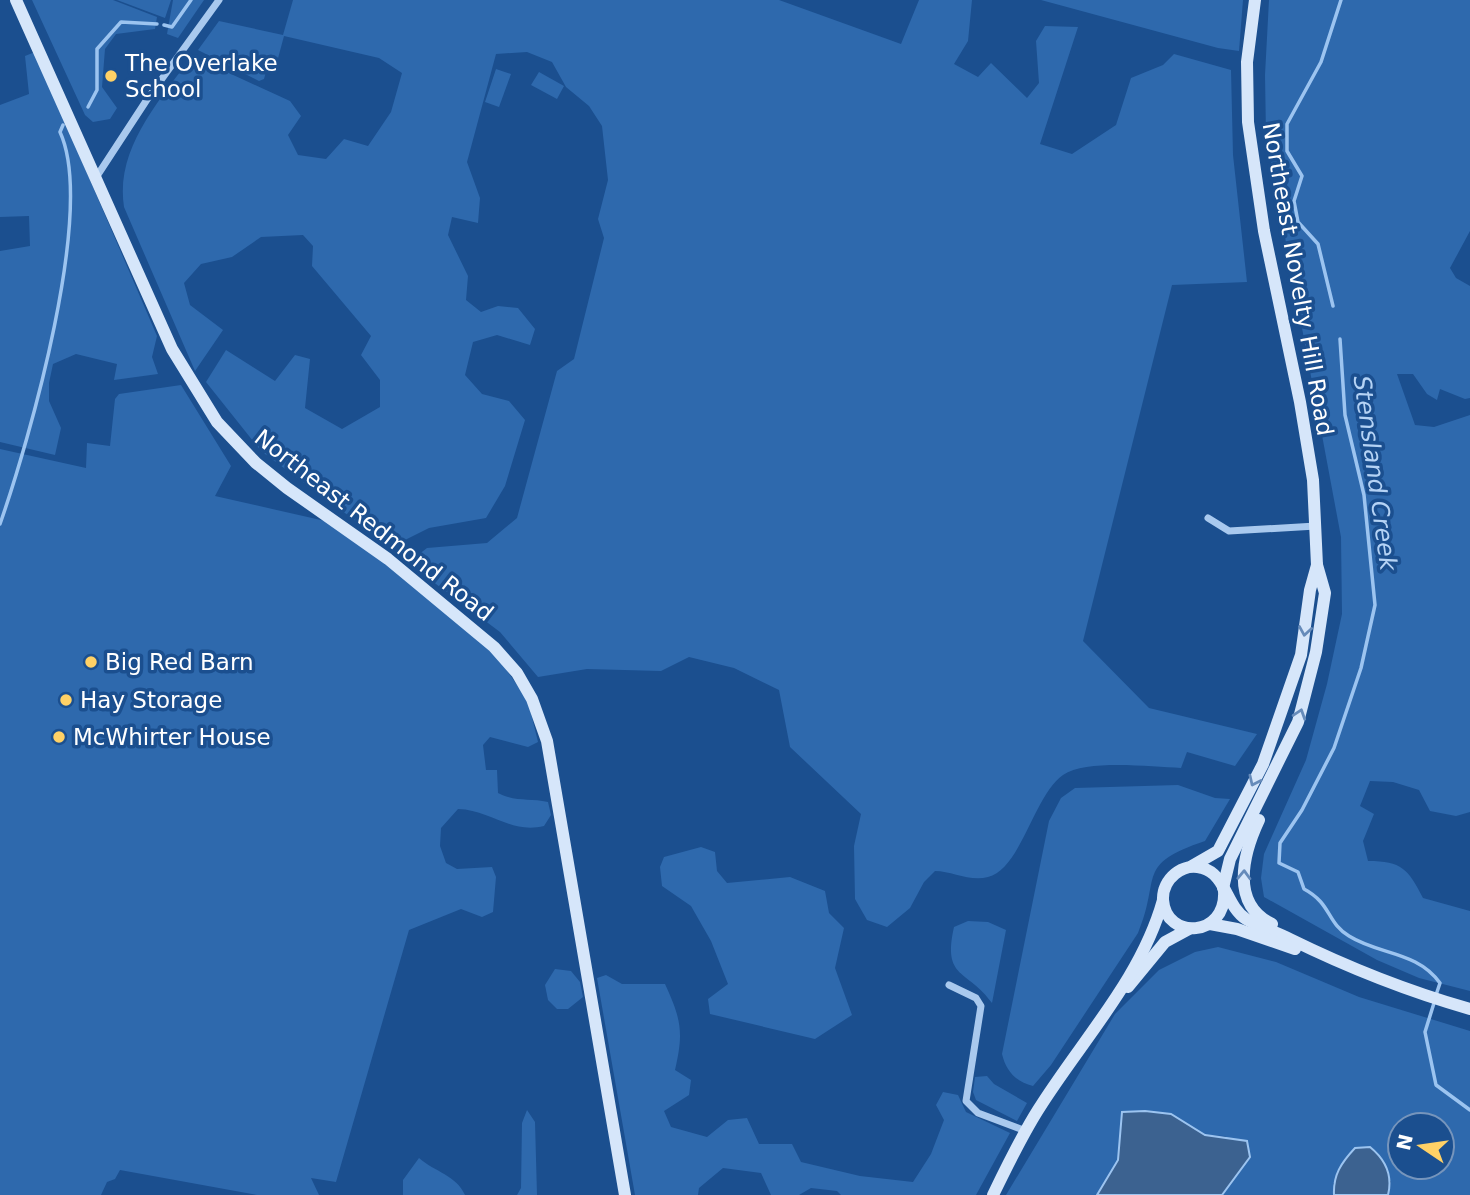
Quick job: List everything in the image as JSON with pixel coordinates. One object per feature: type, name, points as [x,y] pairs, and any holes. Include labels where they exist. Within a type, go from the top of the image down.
[{"type":"street","name":"Northeast Redmond Road","points":[[16,0],[97,176],[172,349],[217,422],[256,463],[388,559],[494,647],[517,673],[532,699],[547,741],[625,1195]]},
{"type":"street","points":[[97,176],[148,98],[219,0]]},
{"type":"street","name":"Northeast Novelty Hill Road","points":[[1224,889],[1230,859],[1289,743],[1316,652],[1325,593],[1317,565],[1316,526],[1300,402],[1264,230],[1248,122],[1247,62],[1255,0]]},
{"type":"street","points":[[1209,518],[1229,531],[1316,526]]},
{"type":"street","name":"Northeast Novelty Hill Road","points":[[1192,867],[1218,851],[1263,764],[1301,655],[1310,590],[1317,565]]},
{"type":"street","points":[[1289,743],[1278,779],[1249,844],[1244,891],[1259,917],[1312,944],[1342,964]]},
{"type":"street","points":[[993,1195],[1026,1131],[1103,1017],[1153,933],[1168,881],[1182,869],[1192,867],[1209,870],[1224,889],[1230,903],[1244,918],[1342,964],[1412,992],[1464,1007]]},
{"type":"street","points":[[1210,924],[1223,910],[1224,889]]},
{"type":"street","points":[[1163,900],[1171,919],[1190,928]]},
{"type":"street","points":[[1103,1017],[1165,942],[1190,928],[1210,924],[1237,929],[1342,964]]},
{"type":"street","points":[[949,985],[976,998],[981,1006],[965,1088],[966,1101],[978,1113],[1026,1131]]},
{"type":"shaded area","points":[[32,0],[113,0],[157,17],[155,29],[116,34],[105,49],[102,87],[117,108],[110,119],[93,122],[85,115]]},
{"type":"shaded area","points":[[117,0],[171,0],[165,18]]},
{"type":"shaded area","points":[[173,0],[204,0],[178,38],[167,34]]},
{"type":"shaded area","points":[[293,0],[779,0],[901,44],[919,0],[972,0],[968,41],[954,64],[978,77],[991,63],[1027,98],[1039,83],[1036,41],[1045,26],[1078,27],[1040,144],[1072,154],[1116,125],[1131,78],[1163,65],[1174,54],[1231,70],[1233,155],[1247,282],[1172,285],[1083,641],[1149,708],[1257,734],[1235,766],[1187,752],[1181,768],[1103,765],[1074,770],[1063,775],[1044,798],[1019,846],[1000,871],[988,877],[975,878],[935,871],[924,882],[910,908],[887,927],[867,920],[855,899],[854,846],[861,814],[790,747],[779,690],[734,668],[689,657],[661,671],[587,669],[538,677],[500,632],[420,572],[414,558],[427,548],[487,543],[517,518],[557,371],[574,359],[604,238],[598,219],[608,180],[602,126],[589,106],[566,87],[552,62],[527,52],[496,54],[467,162],[480,198],[478,223],[452,217],[448,235],[468,276],[466,300],[481,312],[498,306],[518,308],[535,329],[530,345],[497,335],[473,342],[465,375],[482,394],[509,401],[525,420],[505,486],[486,518],[429,528],[391,547],[261,451],[206,382],[226,350],[275,381],[295,355],[310,359],[305,408],[342,429],[380,407],[380,380],[361,355],[371,336],[312,266],[313,246],[303,235],[261,237],[232,257],[201,264],[184,283],[190,305],[223,330],[195,371],[124,207],[126,165],[133,146],[154,108],[192,56],[290,101],[301,116],[288,135],[298,155],[326,159],[344,139],[368,146],[391,112],[402,73],[379,58],[284,36],[277,62],[269,60],[264,79],[259,81],[198,50],[219,21],[283,35]]},
{"type":"shaded area","points":[[1041,0],[1243,0],[1239,51],[1218,48]]},
{"type":"shaded area","points":[[1269,0],[1470,0],[1470,231],[1450,268],[1456,278],[1470,286],[1470,398],[1465,399],[1440,389],[1437,400],[1427,394],[1413,374],[1397,374],[1415,425],[1434,427],[1470,415],[1470,812],[1456,816],[1430,811],[1419,790],[1393,782],[1370,781],[1360,806],[1374,814],[1363,841],[1368,861],[1389,863],[1403,869],[1423,898],[1470,911],[1470,991],[1419,978],[1377,960],[1264,897],[1261,878],[1264,854],[1306,760],[1327,684],[1342,614],[1341,537],[1266,135],[1265,75]]},
{"type":"shaded area","points":[[35,52],[157,336],[152,357],[158,374],[114,380],[117,364],[76,354],[53,364],[49,401],[61,428],[55,455],[0,442],[0,251],[30,246],[29,216],[0,217],[0,105],[29,94],[25,56]]},
{"type":"shaded area","points":[[496,69],[511,74],[499,107],[485,102]]},
{"type":"shaded area","points":[[539,72],[564,86],[557,99],[531,85]]},
{"type":"shaded area","points":[[181,385],[231,466],[215,496],[334,523],[490,646],[528,701],[538,742],[528,747],[490,737],[483,745],[486,770],[497,770],[498,793],[516,799],[548,802],[551,815],[544,826],[532,828],[458,809],[441,828],[440,846],[446,863],[457,869],[492,867],[496,877],[493,912],[482,917],[461,909],[409,930],[336,1182],[311,1178],[319,1195],[257,1195],[120,1170],[115,1179],[107,1182],[101,1195],[0,1195],[0,449],[86,468],[87,443],[110,446],[115,399],[119,394]]},
{"type":"shaded area","points":[[1178,785],[1215,798],[1230,799],[1205,841],[1168,857],[1159,866],[1138,933],[1051,1065],[1033,1086],[1022,1082],[1009,1071],[1002,1054],[1049,821],[1061,798],[1075,788]]},
{"type":"shaded area","points":[[701,847],[715,852],[717,871],[727,883],[790,877],[825,891],[829,913],[844,928],[835,968],[852,1015],[815,1039],[710,1014],[708,999],[728,984],[711,941],[691,906],[662,886],[660,867],[664,857]]},
{"type":"shaded area","points":[[968,921],[988,922],[1006,930],[992,1003],[954,965],[951,944],[954,927]]},
{"type":"shaded area","points":[[1218,947],[1276,962],[1359,997],[1470,1031],[1470,1195],[1388,1195],[1391,1181],[1333,1183],[1334,1195],[1222,1195],[1250,1157],[1225,1136],[1205,1135],[1171,1114],[1118,1160],[1097,1195],[1006,1195],[1115,1014],[1159,970],[1195,952]]},
{"type":"shaded area","points":[[555,969],[571,971],[580,982],[583,997],[568,1009],[557,1009],[548,1000],[545,985]]},
{"type":"shaded area","points":[[606,975],[622,984],[665,984],[678,1017],[680,1035],[675,1070],[691,1080],[689,1095],[664,1111],[671,1127],[707,1137],[728,1120],[747,1118],[759,1144],[792,1144],[801,1162],[860,1176],[913,1182],[931,1154],[944,1120],[936,1105],[943,1092],[958,1095],[966,1112],[1010,1133],[976,1195],[841,1195],[837,1191],[811,1188],[799,1195],[771,1195],[761,1173],[723,1168],[699,1188],[698,1195],[635,1195],[597,978]]},
{"type":"shaded area","points":[[987,1076],[994,1084],[1027,1103],[1017,1121],[976,1100],[973,1092],[975,1077]]},
{"type":"shaded area","points":[[527,1110],[535,1122],[537,1195],[517,1195],[521,1188],[522,1123]]},
{"type":"shaded area","points":[[1122,1112],[1171,1114],[1205,1135],[1247,1141],[1250,1157],[1222,1195],[1097,1195],[1118,1160]]},
{"type":"shaded area","points":[[1370,1147],[1380,1157],[1386,1166],[1386,1181],[1390,1181],[1388,1195],[1334,1195],[1339,1170],[1355,1148]]},
{"type":"shaded area","points":[[419,1158],[451,1178],[465,1195],[403,1195],[403,1180]]},
{"type":"waterway","points":[[164,25],[172,27],[191,0]]},
{"type":"waterway","name":"Stensland Creek","points":[[1333,306],[1318,244],[1298,222],[1294,201],[1302,176],[1287,151],[1287,124],[1321,62],[1341,0]]},
{"type":"waterway","points":[[88,107],[97,90],[97,49],[121,22],[157,24]]},
{"type":"waterway","points":[[0,524],[41,384],[64,268],[70,214],[69,168],[60,132],[63,125]]},
{"type":"waterway","name":"Stensland Creek","points":[[1340,339],[1345,415],[1364,495],[1375,605],[1361,668],[1334,748],[1302,810],[1280,843],[1279,863],[1298,872],[1304,889],[1320,901],[1342,931],[1361,942],[1409,959],[1431,973],[1440,983],[1436,995]]},
{"type":"waterway","name":"Stensland Creek","points":[[1434,1003],[1425,1032],[1436,1085],[1470,1110]]},
{"type":"place","name":"The Overlake School","points":[[111,76]]},
{"type":"place","name":"Big Red Barn","points":[[91,662]]},
{"type":"place","name":"Hay Storage","points":[[66,700]]},
{"type":"place","name":"McWhirter House","points":[[59,737]]}]
